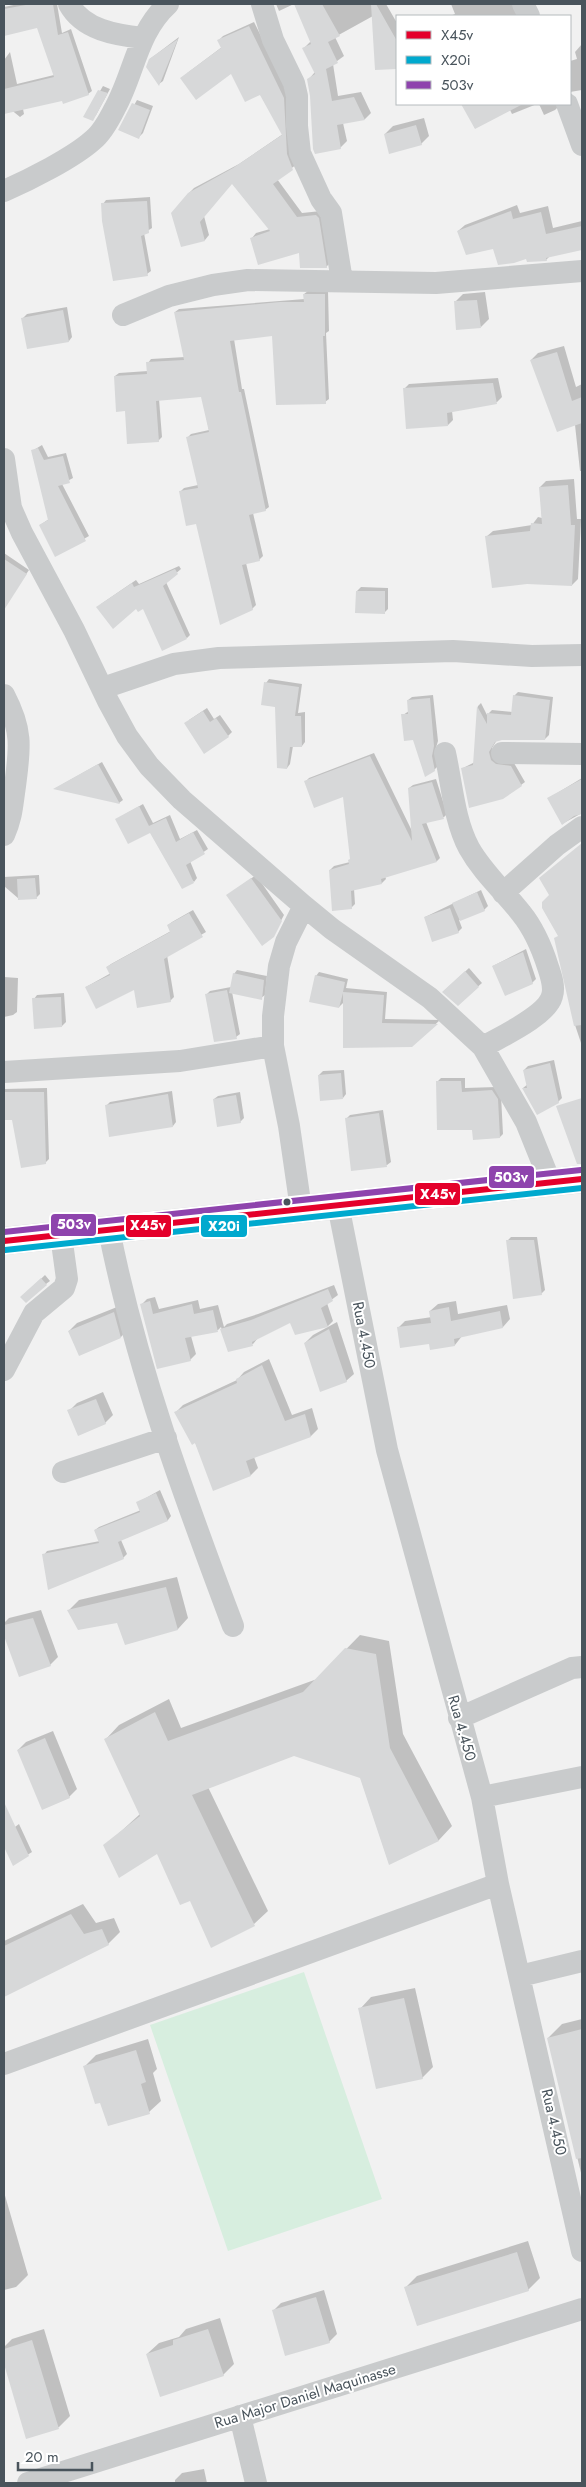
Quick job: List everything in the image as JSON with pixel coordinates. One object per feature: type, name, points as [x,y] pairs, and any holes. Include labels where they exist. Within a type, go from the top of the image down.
[{"type":"main road","points":[[4,1241],[551,1184],[582,1179]]},
{"type":"street","points":[[69,4],[75,14],[95,27],[122,36],[143,38]]},
{"type":"street","points":[[4,191],[27,181],[94,139],[115,108],[143,38],[161,10],[168,4]]},
{"type":"street","points":[[262,4],[273,40],[294,83],[297,96],[297,126],[300,153],[321,199],[330,213],[342,281]]},
{"type":"street","points":[[567,105],[582,145]]},
{"type":"street","points":[[123,315],[169,296],[248,280],[436,283],[582,271]]},
{"type":"street","points":[[4,459],[7,507],[127,736],[149,766],[188,806],[332,930],[430,998],[483,1047],[526,1122],[551,1184]]},
{"type":"street","points":[[103,688],[174,664],[219,658],[453,652],[532,656],[582,650]]},
{"type":"street","points":[[4,696],[12,711],[20,747],[13,816],[4,835]]},
{"type":"street","points":[[445,753],[460,825],[468,847],[479,865],[522,914],[540,943],[552,981],[552,996],[549,1004],[534,1018],[483,1047]]},
{"type":"street","points":[[502,753],[582,754]]},
{"type":"street","points":[[503,893],[557,845],[582,827]]},
{"type":"street","points":[[301,1209],[290,1126],[273,1046],[273,1016],[279,966],[286,942],[304,906]]},
{"type":"street","points":[[4,1072],[180,1061],[273,1046]]},
{"type":"street","name":"Rua 4.450","points":[[338,1205],[387,1450],[482,1797],[498,1884],[582,2251]]},
{"type":"street","points":[[109,1230],[122,1297],[143,1372],[233,1626]]},
{"type":"street","points":[[4,1370],[34,1314],[64,1288],[67,1278],[61,1235]]},
{"type":"street","points":[[63,1472],[166,1438]]},
{"type":"street","points":[[459,1718],[572,1668],[582,1666]]},
{"type":"street","points":[[482,1797],[582,1778]]},
{"type":"street","points":[[4,2064],[498,1884]]},
{"type":"street","points":[[520,1976],[582,1961]]},
{"type":"street","name":"Rua Major Daniel Maquinasse","points":[[28,2483],[582,2309]]},
{"type":"street","points":[[240,2416],[256,2483]]},
{"type":"green space","points":[[304,1972],[382,2199],[228,2251],[150,2025]]},
{"type":"building","points":[[31,4],[53,4],[58,35],[68,32],[89,95],[63,104],[62,101],[4,114],[4,89],[54,77],[37,28],[4,36],[4,9]]},
{"type":"building","points":[[294,4],[322,4],[340,36],[328,42],[338,63],[326,69],[332,101],[354,97],[365,120],[337,125],[341,149],[315,154],[313,149],[310,96],[307,79],[315,74],[302,48],[311,44]]},
{"type":"building","points":[[371,4],[376,4],[396,39],[396,69],[375,70]]},
{"type":"building","points":[[249,26],[284,98],[287,154],[293,170],[273,184],[297,217],[316,215],[319,218],[327,268],[300,268],[299,253],[258,265],[250,238],[270,231],[232,184],[200,222],[205,241],[181,247],[171,213],[188,193],[233,168],[282,135],[260,95],[245,102],[231,74],[196,100],[180,78],[221,48],[217,40]]},
{"type":"building","points":[[178,39],[159,86],[146,67],[149,59]]},
{"type":"building","points":[[98,90],[108,93],[93,121],[83,117]]},
{"type":"building","points":[[132,103],[150,110],[139,139],[118,130]]},
{"type":"building","points":[[462,105],[521,105],[475,129]]},
{"type":"building","points":[[416,125],[422,145],[389,154],[384,134]]},
{"type":"building","points":[[147,201],[149,233],[141,236],[148,276],[113,281],[102,221],[101,203]]},
{"type":"building","points":[[511,211],[513,219],[541,212],[546,234],[582,226],[582,250],[546,258],[547,261],[527,262],[526,259],[498,265],[493,249],[466,255],[457,231]]},
{"type":"building","points":[[303,294],[325,294],[325,336],[323,336],[326,404],[276,405],[272,336],[230,341],[239,392],[241,392],[266,511],[249,515],[260,561],[242,565],[253,610],[220,625],[196,524],[186,526],[179,491],[198,488],[186,437],[209,432],[201,397],[156,401],[159,442],[127,444],[125,411],[116,412],[114,376],[147,374],[146,362],[184,360],[174,312],[280,302],[304,302]]},
{"type":"building","points":[[477,300],[481,328],[456,330],[454,301]]},
{"type":"building","points":[[63,310],[69,342],[27,349],[21,318]]},
{"type":"building","points":[[557,352],[572,401],[582,397],[582,423],[557,432],[530,360]]},
{"type":"building","points":[[493,383],[497,404],[447,413],[448,426],[406,429],[403,388]]},
{"type":"building","points":[[38,448],[44,460],[63,456],[70,483],[58,486],[86,541],[55,557],[39,525],[48,520],[31,450]]},
{"type":"building","points":[[568,485],[571,525],[575,525],[572,586],[527,584],[492,588],[485,536],[530,531],[531,523],[542,524],[539,487]]},
{"type":"building","points":[[4,559],[27,574],[4,610]]},
{"type":"building","points":[[175,569],[178,574],[163,586],[187,639],[162,651],[143,609],[138,612],[136,609],[113,629],[96,607],[132,583],[134,587]]},
{"type":"building","points":[[356,591],[385,591],[385,614],[355,613]]},
{"type":"building","points":[[264,682],[299,687],[295,716],[301,716],[302,747],[290,747],[287,769],[277,768],[275,707],[261,705]]},
{"type":"building","points":[[513,695],[550,700],[545,740],[502,740],[495,742],[489,752],[491,760],[496,764],[511,766],[522,786],[503,799],[469,808],[461,768],[473,765],[477,706],[487,724],[487,713],[511,715]]},
{"type":"building","points":[[430,698],[434,746],[432,756],[435,771],[425,777],[413,740],[404,741],[401,714],[408,714],[407,700]]},
{"type":"building","points":[[203,711],[210,722],[216,718],[229,737],[204,754],[184,723]]},
{"type":"building","points":[[370,756],[412,841],[408,788],[432,782],[444,819],[422,824],[437,862],[381,879],[382,884],[351,891],[352,909],[332,911],[329,870],[349,864],[348,860],[350,859],[343,797],[314,808],[304,781]]},
{"type":"building","points":[[98,764],[120,804],[53,789]]},
{"type":"building","points":[[582,779],[582,814],[574,816],[562,825],[547,798]]},
{"type":"building","points":[[139,806],[149,826],[166,818],[176,842],[193,832],[205,854],[186,865],[194,883],[182,889],[150,833],[128,844],[115,819]]},
{"type":"building","points":[[582,843],[582,1025],[574,1026],[554,938],[558,936],[542,908],[542,902],[549,895],[539,878]]},
{"type":"building","points":[[35,878],[37,899],[18,900],[17,879]]},
{"type":"building","points":[[251,878],[282,921],[274,937],[262,946],[226,895]]},
{"type":"building","points":[[477,892],[485,911],[460,921],[452,903]]},
{"type":"building","points":[[450,908],[459,933],[432,942],[424,917]]},
{"type":"building","points":[[189,913],[203,937],[164,959],[171,1002],[137,1008],[134,990],[96,1009],[85,987],[110,975],[106,967],[170,932],[167,925]]},
{"type":"building","points":[[523,952],[533,984],[505,996],[492,966]]},
{"type":"building","points":[[465,971],[479,987],[458,1006],[442,992]]},
{"type":"building","points":[[233,973],[264,980],[262,1000],[229,993]]},
{"type":"building","points":[[315,975],[345,982],[343,992],[384,995],[382,1023],[438,1024],[412,1047],[343,1048],[343,993],[339,1008],[309,1002]]},
{"type":"building","points":[[227,990],[237,1039],[214,1042],[205,994]]},
{"type":"building","points":[[61,997],[62,1027],[34,1029],[32,998]]},
{"type":"building","points":[[550,1063],[559,1103],[537,1115],[522,1088],[527,1088],[523,1070]]},
{"type":"building","points":[[341,1073],[343,1099],[320,1101],[318,1075]]},
{"type":"building","points":[[436,1081],[461,1081],[462,1092],[492,1090],[498,1099],[500,1138],[473,1140],[472,1130],[437,1130]]},
{"type":"building","points":[[4,1092],[44,1092],[46,1164],[21,1168],[12,1120],[4,1120]]},
{"type":"building","points":[[168,1094],[173,1127],[109,1137],[105,1105]]},
{"type":"building","points":[[236,1095],[241,1123],[217,1127],[213,1099]]},
{"type":"building","points":[[582,1098],[582,1164],[577,1164],[556,1106]]},
{"type":"building","points":[[379,1113],[387,1167],[351,1171],[345,1118]]},
{"type":"building","points":[[506,1240],[534,1240],[542,1295],[513,1299]]},
{"type":"building","points":[[41,1278],[47,1285],[26,1303],[20,1297]]},
{"type":"building","points":[[328,1289],[333,1301],[321,1308],[328,1327],[295,1335],[290,1323],[252,1342],[253,1346],[228,1352],[220,1329],[251,1320]]},
{"type":"building","points":[[150,1301],[153,1314],[192,1304],[194,1314],[213,1310],[218,1332],[185,1338],[191,1361],[157,1369],[140,1304]]},
{"type":"building","points":[[449,1307],[451,1321],[500,1311],[503,1328],[454,1339],[455,1346],[430,1350],[429,1344],[400,1348],[397,1327],[431,1323],[429,1311]]},
{"type":"building","points":[[114,1312],[121,1338],[79,1356],[68,1331]]},
{"type":"building","points":[[329,1329],[347,1382],[320,1392],[304,1343]]},
{"type":"building","points":[[262,1365],[285,1421],[305,1414],[311,1437],[246,1461],[251,1476],[213,1491],[195,1443],[192,1445],[174,1412],[237,1383],[236,1379]]},
{"type":"building","points":[[96,1399],[106,1424],[78,1436],[67,1410]]},
{"type":"building","points":[[156,1493],[168,1521],[118,1542],[124,1559],[48,1590],[42,1554],[99,1543],[94,1530],[140,1512],[136,1502]]},
{"type":"building","points":[[166,1587],[178,1630],[125,1645],[117,1623],[78,1630],[67,1610]]},
{"type":"building","points":[[33,1618],[51,1666],[19,1677],[4,1636],[4,1625]]},
{"type":"building","points":[[345,1648],[376,1654],[390,1748],[439,1841],[389,1865],[360,1778],[294,1756],[192,1795],[255,1926],[211,1948],[190,1901],[180,1905],[157,1854],[119,1878],[103,1845],[140,1816],[104,1739],[155,1712],[168,1741],[303,1692]]},
{"type":"building","points":[[45,1738],[70,1798],[42,1810],[17,1750]]},
{"type":"building","points":[[4,1802],[29,1856],[13,1866],[4,1847]]},
{"type":"building","points":[[71,1914],[84,1934],[102,1929],[109,1945],[4,1997],[4,1946]]},
{"type":"building","points":[[404,1998],[423,2079],[376,2089],[358,2008]]},
{"type":"building","points":[[582,2029],[582,2158],[576,2159],[547,2038]]},
{"type":"building","points":[[136,2050],[146,2082],[141,2084],[150,2114],[108,2126],[100,2103],[95,2104],[83,2066]]},
{"type":"building","points":[[517,2252],[529,2291],[417,2326],[404,2287]]},
{"type":"building","points":[[316,2297],[330,2343],[285,2356],[272,2310]]},
{"type":"building","points":[[208,2329],[224,2376],[160,2397],[146,2354],[173,2345],[173,2340]]},
{"type":"building","points":[[32,2340],[59,2429],[26,2439],[4,2364],[4,2349]]},
{"type":"transit line","name":"503v","points":[[4,1232],[581,1170]]},
{"type":"transit line","name":"X45v","points":[[4,1241],[582,1179]]},
{"type":"transit line","name":"X20i","points":[[5,1250],[582,1188]]}]
